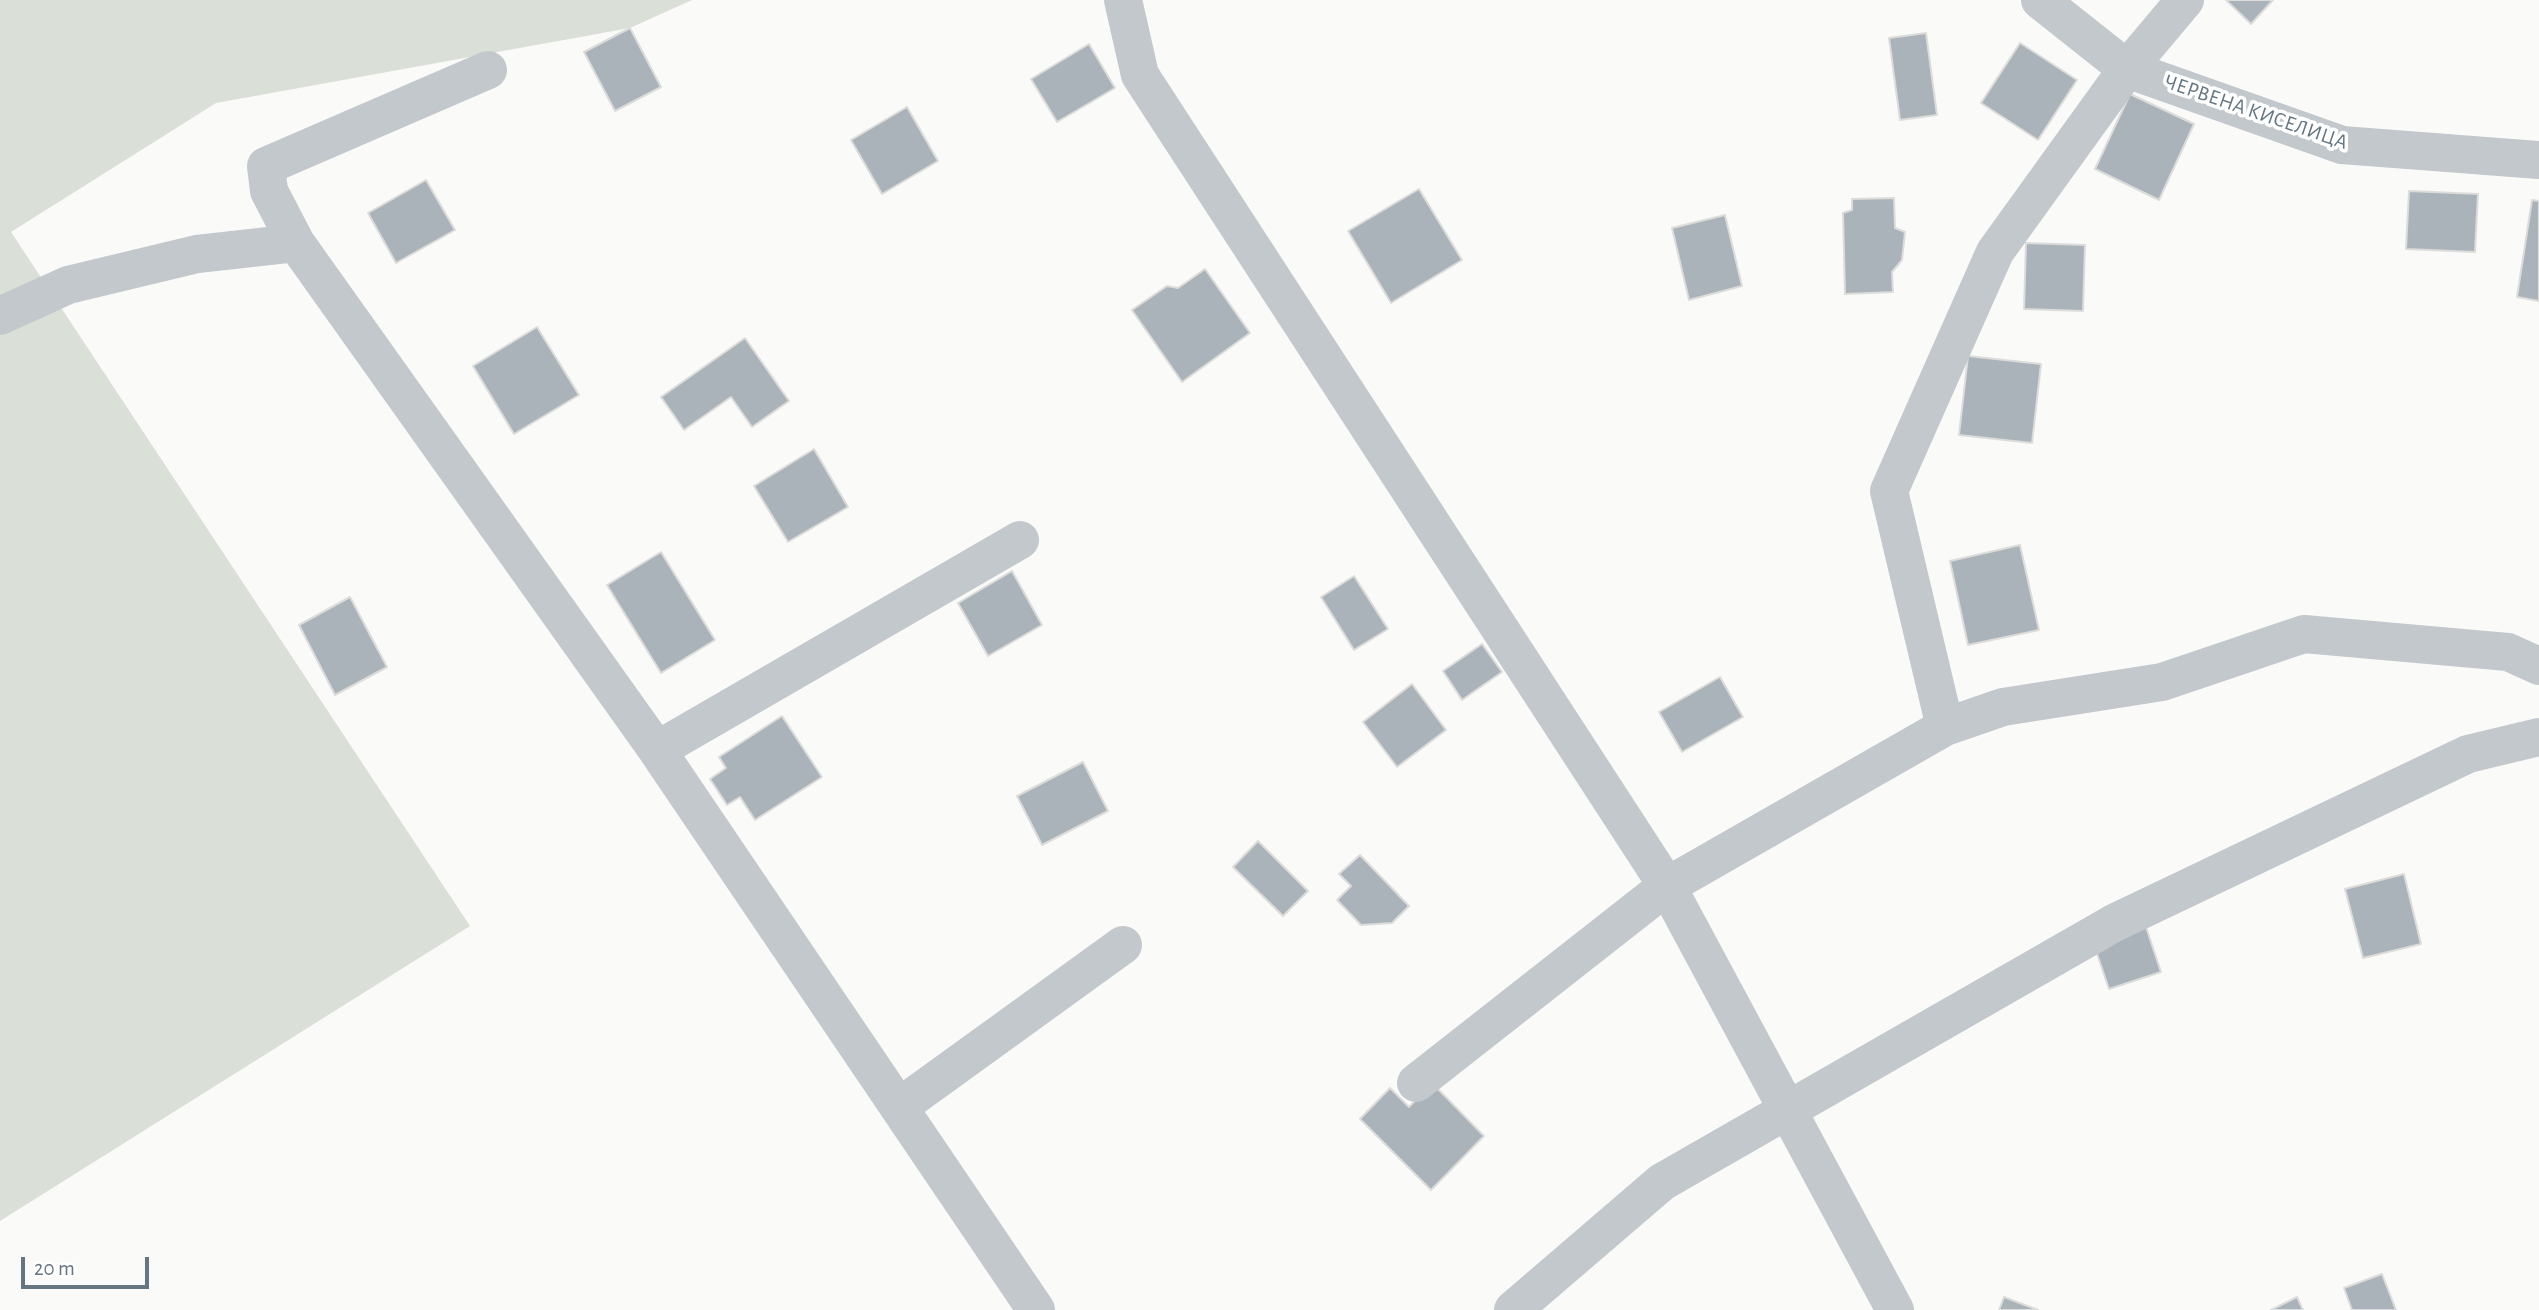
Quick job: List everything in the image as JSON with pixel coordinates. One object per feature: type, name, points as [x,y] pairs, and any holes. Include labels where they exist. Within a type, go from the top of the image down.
[{"type":"street","points":[[1123,0],[1140,75],[1667,886],[1895,1310]]},
{"type":"street","name":"ЧЕРВЕНА КИСЕЛИЦА","points":[[2040,0],[2127,69],[2342,145],[2539,160]]},
{"type":"street","points":[[1945,727],[1889,491],[1994,252],[2127,69],[2185,0]]},
{"type":"street","points":[[488,70],[266,166],[269,191],[296,243],[657,750],[1036,1310]]},
{"type":"street","points":[[0,316],[68,285],[197,254],[296,243]]},
{"type":"street","points":[[657,750],[1020,540]]},
{"type":"street","points":[[1416,1083],[1667,886],[1945,727],[2003,707],[2162,682],[2304,634],[2508,652],[2539,666]]},
{"type":"street","points":[[1513,1310],[1662,1182],[2114,923],[2468,754],[2539,737]]},
{"type":"street","points":[[899,1107],[1123,945]]},
{"type":"shaded area","points":[[0,0],[692,0],[630,28],[216,103],[11,232],[470,926],[0,1221]]},
{"type":"building","points":[[2226,0],[2273,0],[2251,24]]},
{"type":"building","points":[[630,28],[661,87],[615,111],[584,52]]},
{"type":"building","points":[[1926,33],[1937,115],[1900,120],[1889,38]]},
{"type":"building","points":[[2020,43],[2077,80],[2038,140],[1981,103]]},
{"type":"building","points":[[1089,44],[1115,88],[1057,122],[1031,79]]},
{"type":"building","points":[[2130,94],[2194,124],[2159,200],[2095,169]]},
{"type":"building","points":[[907,107],[938,161],[882,194],[851,140]]},
{"type":"building","points":[[426,180],[455,230],[396,263],[368,213]]},
{"type":"building","points":[[1419,189],[1462,260],[1391,303],[1348,231]]},
{"type":"building","points":[[2409,191],[2478,194],[2475,252],[2406,249]]},
{"type":"building","points":[[1894,198],[1895,228],[1905,232],[1902,260],[1892,272],[1893,292],[1845,294],[1843,213],[1852,210],[1852,199]]},
{"type":"building","points":[[2532,200],[2539,201],[2539,301],[2517,297]]},
{"type":"building","points":[[1725,215],[1742,286],[1689,300],[1672,228]]},
{"type":"building","points":[[2026,243],[2085,245],[2083,311],[2024,309]]},
{"type":"building","points":[[1205,269],[1250,333],[1182,382],[1132,310],[1167,286],[1178,288]]},
{"type":"building","points":[[537,327],[579,395],[514,434],[473,366]]},
{"type":"building","points":[[745,338],[789,401],[752,427],[731,397],[684,430],[661,397]]},
{"type":"building","points":[[1968,356],[2041,364],[2032,443],[1959,435]]},
{"type":"building","points":[[814,449],[848,507],[788,542],[754,486]]},
{"type":"building","points":[[2020,545],[2039,630],[1968,645],[1950,561]]},
{"type":"building","points":[[661,552],[715,640],[661,673],[607,585]]},
{"type":"building","points":[[1012,571],[1042,625],[988,656],[958,603]]},
{"type":"building","points":[[1354,576],[1388,629],[1354,650],[1321,597]]},
{"type":"building","points":[[350,597],[387,667],[335,695],[299,625]]},
{"type":"building","points":[[1482,644],[1502,672],[1462,700],[1443,671]]},
{"type":"building","points":[[1720,677],[1743,717],[1682,752],[1659,712]]},
{"type":"building","points":[[1412,684],[1446,730],[1397,767],[1363,722]]},
{"type":"building","points":[[782,716],[822,777],[755,820],[740,797],[727,805],[710,779],[726,768],[719,757]]},
{"type":"building","points":[[1083,762],[1108,811],[1042,845],[1017,796]]},
{"type":"building","points":[[1258,841],[1308,891],[1283,916],[1233,867]]},
{"type":"building","points":[[1360,855],[1409,906],[1392,923],[1361,925],[1337,900],[1351,886],[1339,874]]},
{"type":"building","points":[[2404,874],[2421,944],[2363,958],[2345,889]]},
{"type":"building","points":[[2145,924],[2161,972],[2109,989],[2093,942]]},
{"type":"building","points":[[1432,1083],[1484,1136],[1431,1190],[1360,1119],[1390,1088],[1409,1107]]},
{"type":"building","points":[[2382,1274],[2396,1310],[2352,1310],[2344,1288]]},
{"type":"building","points":[[2004,1297],[2038,1310],[1999,1310]]},
{"type":"building","points":[[2297,1297],[2303,1310],[2271,1310]]}]
